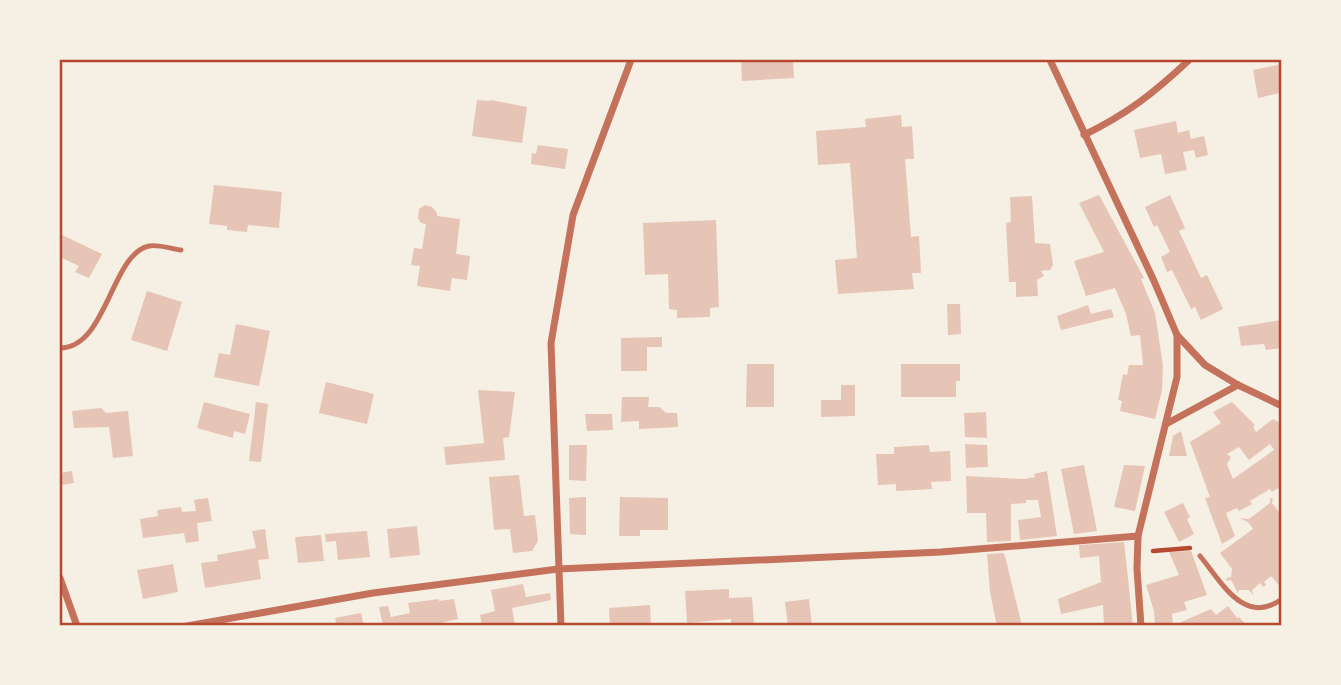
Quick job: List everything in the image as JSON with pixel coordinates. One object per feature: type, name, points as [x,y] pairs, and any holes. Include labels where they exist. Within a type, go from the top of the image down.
[{"type":"street","points":[[561,625],[551,343],[573,215],[631,60]]},
{"type":"street","points":[[1050,60],[1177,335],[1205,365],[1282,407]]},
{"type":"street","points":[[1084,135],[1115,120],[1154,93],[1189,60]]},
{"type":"street","points":[[1141,625],[1138,536],[1177,377],[1177,335]]},
{"type":"street","points":[[1166,424],[1238,385]]},
{"type":"street","points":[[187,625],[373,593],[558,569],[942,552],[1138,536]]},
{"type":"street","points":[[60,578],[77,625]]},
{"type":"lane","points":[[60,348],[78,344],[88,335],[127,265],[141,250],[150,246],[181,250]]},
{"type":"lane","points":[[1200,556],[1237,602],[1250,607],[1264,607],[1282,600]]},
{"type":"path","points":[[1137,552],[1194,548],[1200,556]]},
{"type":"building","points":[[741,60],[793,60],[794,78],[742,81]]},
{"type":"building","points":[[1282,64],[1282,98],[1279,93],[1258,98],[1253,70]]},
{"type":"building","points":[[477,100],[527,107],[522,143],[472,136]]},
{"type":"building","points":[[901,115],[902,127],[912,126],[914,159],[905,159],[911,237],[919,236],[921,273],[912,273],[914,289],[838,294],[835,260],[857,258],[850,163],[818,165],[816,131],[866,127],[865,119]]},
{"type":"building","points":[[1176,121],[1178,133],[1189,130],[1191,139],[1204,136],[1208,155],[1196,158],[1194,150],[1183,152],[1187,170],[1165,174],[1161,154],[1140,158],[1134,130]]},
{"type":"building","points":[[538,145],[568,149],[565,169],[531,164],[532,153],[536,154]]},
{"type":"building","points":[[214,185],[282,192],[279,228],[248,225],[247,232],[227,230],[227,226],[209,224]]},
{"type":"building","points":[[1099,195],[1144,278],[1141,279],[1155,313],[1163,366],[1162,390],[1155,419],[1120,411],[1122,401],[1118,400],[1123,374],[1127,375],[1129,365],[1143,365],[1140,335],[1131,336],[1126,314],[1115,288],[1086,296],[1074,261],[1104,252],[1079,203]]},
{"type":"building","points":[[1170,195],[1185,228],[1179,231],[1201,278],[1207,275],[1223,309],[1201,320],[1195,307],[1191,309],[1172,270],[1167,272],[1161,257],[1170,252],[1145,207]]},
{"type":"building","points":[[1032,196],[1035,243],[1050,244],[1053,265],[1050,270],[1041,271],[1044,276],[1037,280],[1038,296],[1016,297],[1016,282],[1009,282],[1006,223],[1011,222],[1010,197]]},
{"type":"building","points":[[425,205],[432,207],[437,216],[460,219],[456,254],[470,256],[467,280],[452,278],[450,291],[417,286],[420,266],[411,265],[414,248],[422,249],[426,224],[421,223],[418,218],[419,209]]},
{"type":"building","points":[[716,220],[719,307],[710,308],[710,317],[677,318],[677,310],[669,309],[668,274],[645,275],[643,223]]},
{"type":"building","points":[[60,234],[102,254],[89,278],[75,272],[79,266],[60,257]]},
{"type":"building","points":[[147,291],[182,302],[167,351],[131,340]]},
{"type":"building","points":[[947,304],[960,304],[961,334],[948,335]]},
{"type":"building","points":[[1088,305],[1091,314],[1111,309],[1114,317],[1061,330],[1057,316]]},
{"type":"building","points":[[1282,320],[1282,348],[1266,350],[1264,344],[1241,346],[1238,327]]},
{"type":"building","points":[[236,324],[270,331],[259,386],[214,377],[219,353],[230,355]]},
{"type":"building","points":[[662,337],[662,347],[647,347],[647,371],[621,371],[621,338]]},
{"type":"building","points":[[747,364],[774,364],[774,407],[746,407]]},
{"type":"building","points":[[901,364],[960,364],[956,397],[901,397]]},
{"type":"building","points":[[326,382],[374,394],[367,424],[319,413]]},
{"type":"building","points":[[841,385],[855,385],[855,416],[821,417],[821,400],[841,400]]},
{"type":"building","points":[[478,390],[515,392],[509,437],[503,438],[505,460],[446,465],[444,447],[484,443]]},
{"type":"building","points":[[622,397],[649,397],[648,407],[659,407],[666,413],[677,413],[678,427],[639,429],[639,421],[621,422]]},
{"type":"building","points":[[204,402],[250,414],[245,434],[234,431],[233,438],[197,428]]},
{"type":"building","points":[[256,402],[268,404],[261,462],[249,461]]},
{"type":"building","points":[[1232,402],[1255,425],[1253,427],[1256,432],[1273,419],[1282,424],[1282,493],[1278,488],[1272,492],[1270,489],[1250,501],[1252,504],[1239,511],[1237,508],[1226,513],[1235,536],[1222,544],[1205,498],[1210,497],[1190,442],[1221,423],[1213,412]],"holes":[[[1270,444],[1274,450],[1233,479],[1227,464],[1231,457],[1227,454],[1239,447],[1249,460]]]},
{"type":"building","points":[[101,408],[106,413],[128,411],[133,456],[113,458],[109,427],[74,428],[72,411]]},
{"type":"building","points":[[986,412],[987,438],[965,437],[964,413]]},
{"type":"building","points":[[585,414],[612,414],[613,430],[587,431]]},
{"type":"building","points":[[1181,431],[1187,456],[1169,456],[1173,436]]},
{"type":"building","points":[[965,444],[987,445],[988,467],[966,468]]},
{"type":"building","points":[[569,445],[587,445],[586,481],[569,480]]},
{"type":"building","points":[[929,445],[930,452],[950,451],[951,481],[931,482],[932,489],[896,491],[896,484],[878,485],[876,454],[894,454],[894,447]]},
{"type":"building","points":[[1084,465],[1097,531],[1074,534],[1061,469]]},
{"type":"building","points":[[1124,465],[1145,466],[1135,511],[1114,507]]},
{"type":"building","points":[[72,471],[74,483],[61,485],[60,473]]},
{"type":"building","points":[[1047,471],[1057,536],[1020,540],[1018,520],[1041,517],[1038,500],[1026,500],[1026,503],[1011,504],[1011,541],[987,542],[986,513],[967,513],[966,476],[1024,479]]},
{"type":"building","points":[[519,475],[524,516],[535,515],[538,541],[532,551],[513,553],[510,529],[494,530],[489,477]]},
{"type":"building","points":[[586,497],[586,535],[570,534],[569,498]]},
{"type":"building","points":[[620,497],[668,498],[668,530],[640,530],[640,536],[619,536]]},
{"type":"building","points":[[208,498],[212,521],[197,523],[199,541],[186,543],[184,533],[143,538],[140,519],[158,516],[157,510],[181,507],[182,512],[196,511],[194,500]]},
{"type":"building","points":[[1270,498],[1282,516],[1282,589],[1271,576],[1264,582],[1266,585],[1263,587],[1260,583],[1252,590],[1254,596],[1249,590],[1239,590],[1238,593],[1231,580],[1227,581],[1226,578],[1231,577],[1232,569],[1220,553],[1253,529],[1248,522],[1239,518],[1249,519],[1270,503]]},
{"type":"building","points":[[1183,503],[1194,534],[1179,542],[1164,512]]},
{"type":"building","points":[[417,526],[420,555],[390,558],[387,529]]},
{"type":"building","points":[[265,529],[269,559],[258,560],[261,579],[205,588],[201,563],[218,561],[217,555],[256,548],[252,531]]},
{"type":"building","points":[[367,531],[370,557],[338,560],[336,541],[326,542],[325,534]]},
{"type":"building","points":[[321,535],[324,561],[298,563],[295,537]]},
{"type":"building","points":[[1124,542],[1133,626],[1104,626],[1103,605],[1061,614],[1058,599],[1101,582],[1099,556],[1080,558],[1079,545]]},
{"type":"building","points":[[1191,551],[1207,595],[1184,602],[1187,610],[1172,614],[1173,626],[1155,626],[1154,611],[1146,585],[1179,575],[1169,552]]},
{"type":"building","points":[[1003,553],[1022,626],[997,626],[990,592],[987,554]]},
{"type":"building","points":[[173,564],[178,592],[143,599],[137,570]]},
{"type":"building","points":[[523,584],[526,597],[550,593],[551,600],[512,608],[515,626],[482,626],[480,615],[495,611],[491,590]]},
{"type":"building","points":[[729,589],[729,598],[752,597],[754,625],[731,626],[731,619],[687,623],[685,591]]},
{"type":"building","points":[[454,599],[458,619],[427,626],[383,626],[379,607],[388,606],[391,617],[410,613],[408,603]]},
{"type":"building","points":[[809,599],[812,626],[788,626],[785,602]]},
{"type":"building","points":[[650,605],[651,626],[610,626],[609,608]]},
{"type":"building","points":[[1228,606],[1247,626],[1180,626],[1179,623],[1211,609],[1216,615]]},
{"type":"building","points":[[361,613],[364,626],[337,626],[335,618]]}]
